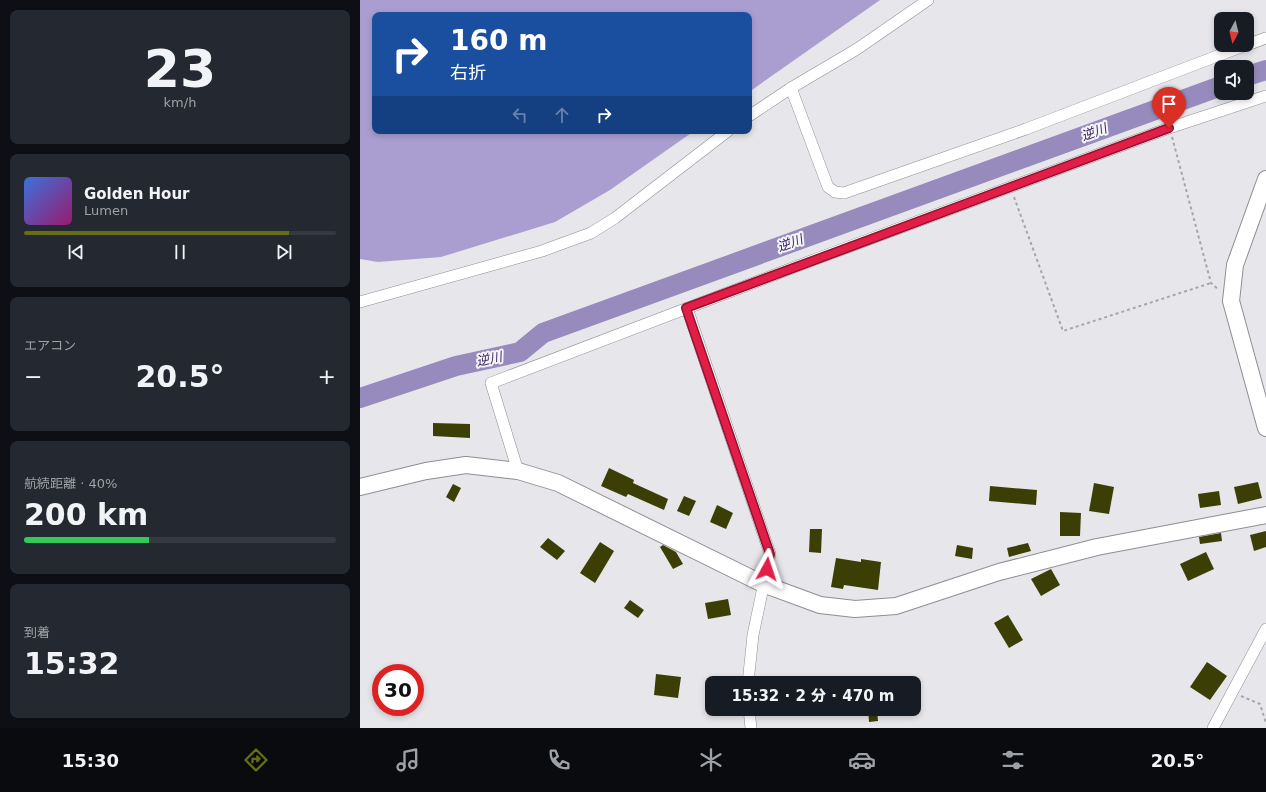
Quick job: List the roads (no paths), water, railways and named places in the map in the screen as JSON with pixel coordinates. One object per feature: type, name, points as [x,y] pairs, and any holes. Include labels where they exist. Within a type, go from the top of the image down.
[{"type":"street","points":[[752,114],[791,88],[857,49],[928,0]]},
{"type":"street","points":[[1254,42],[1266,38]]},
{"type":"street","points":[[791,88],[828,187],[835,192],[844,193],[1026,129],[1229,52]]},
{"type":"street","points":[[518,471],[491,383],[686,308],[1169,128],[1266,96]]},
{"type":"street","points":[[360,302],[542,251],[591,233],[615,218],[724,134]]},
{"type":"street","points":[[1266,179],[1236,265],[1232,301],[1266,428]]},
{"type":"street","points":[[686,308],[770,554],[753,635],[749,676]]},
{"type":"street","points":[[360,487],[426,471],[466,465],[518,471],[558,483],[763,584],[820,605],[855,609],[896,606],[999,572],[1097,547],[1266,515]]},
{"type":"street","points":[[1213,728],[1266,629]]},
{"type":"street","points":[[750,716],[751,728]]},
{"type":"waterway","name":"逆川","points":[[1254,74],[1266,70]]},
{"type":"waterway","name":"逆川","points":[[360,398],[456,366],[520,352],[543,333],[1214,89]]}]
